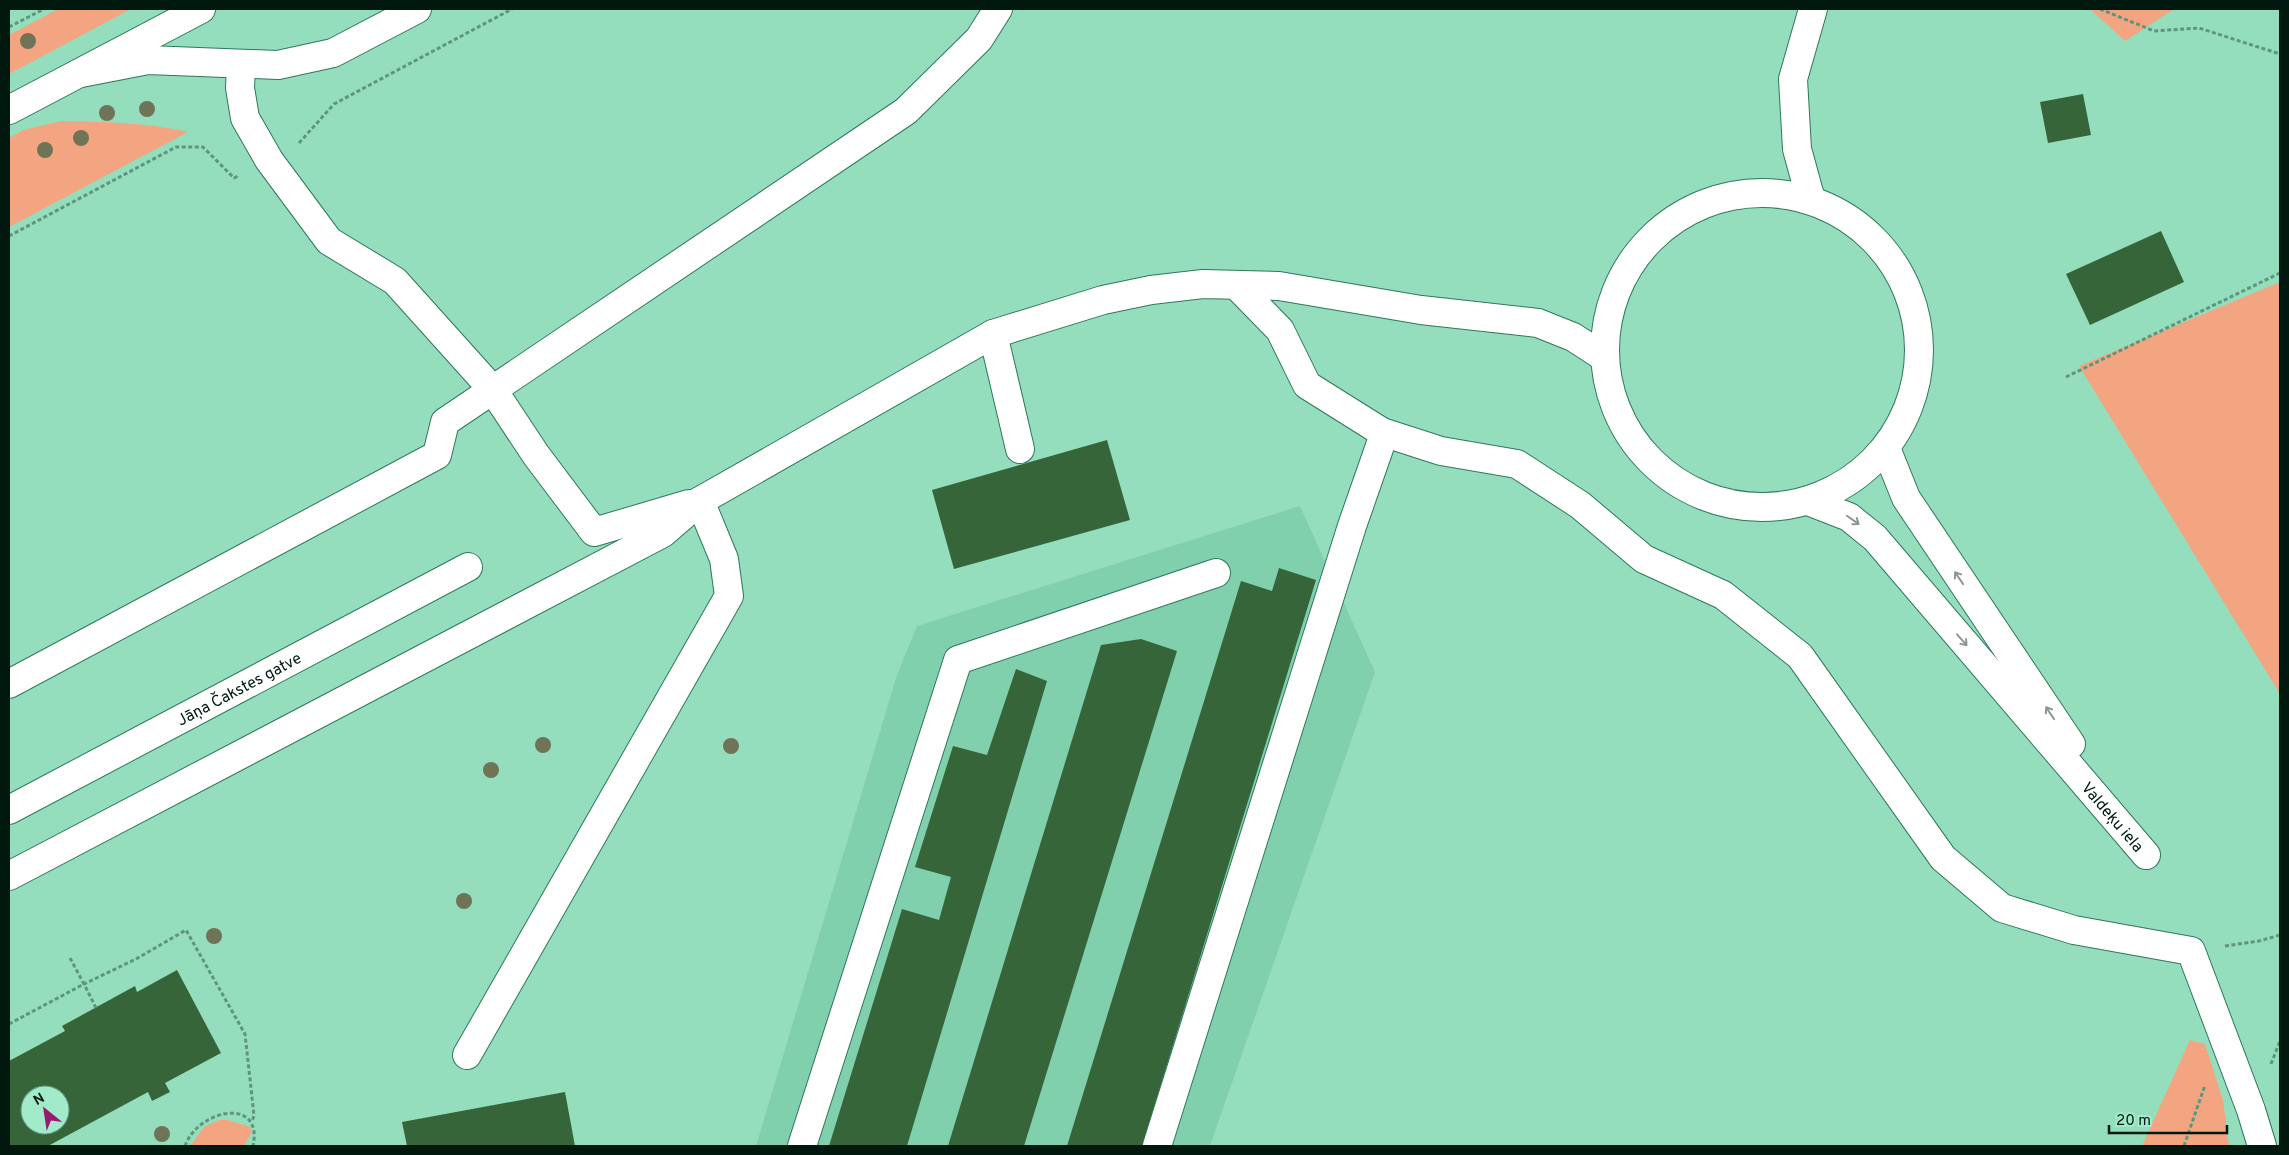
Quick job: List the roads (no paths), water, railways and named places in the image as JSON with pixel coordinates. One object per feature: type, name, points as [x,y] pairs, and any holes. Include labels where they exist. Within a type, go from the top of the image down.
[{"type":"street","points":[[9,110],[201,9]]},
{"type":"street","points":[[81,73],[148,60],[278,65],[333,53],[417,9]]},
{"type":"street","points":[[9,684],[437,455],[445,422],[906,111],[979,40],[998,9]]},
{"type":"street","points":[[1811,200],[1797,149],[1793,79],[1814,9]]},
{"type":"street","points":[[242,64],[240,88],[245,118],[269,160],[329,241],[394,281],[493,390],[536,455],[594,532],[700,501]]},
{"type":"street","points":[[1773,192],[1811,200],[1850,219],[1883,248],[1906,284],[1918,326],[1919,369],[1908,411],[1886,448],[1851,481],[1808,501],[1768,509],[1726,504],[1688,490],[1654,467],[1628,435],[1611,398],[1604,358],[1607,316],[1622,277],[1645,244],[1669,223],[1696,207],[1734,195],[1773,192]]},
{"type":"street","points":[[9,876],[663,533],[700,501],[993,334],[1102,300],[1151,290],[1203,284],[1279,286],[1421,310],[1538,323],[1573,336],[1604,358]]},
{"type":"street","points":[[1236,285],[1280,330],[1307,385],[1382,432],[1441,451],[1517,464],[1580,505],[1644,559],[1723,594],[1800,656],[1943,858],[2002,908],[2074,930],[2191,951],[2251,1110],[2262,1146]]},
{"type":"street","points":[[993,334],[1020,449]]},
{"type":"street","points":[[1157,1146],[1352,526],[1382,440],[1382,432]]},
{"type":"street","name":"Valdeķu iela","points":[[1808,501],[1849,517],[1875,538],[2146,855],[1906,498],[1886,448]]},
{"type":"street","points":[[467,1055],[728,596],[724,559],[700,501]]},
{"type":"street","name":"Jāņa Čakstes gatve","points":[[9,810],[468,566]]},
{"type":"street","points":[[802,1146],[958,660],[1216,573]]}]
